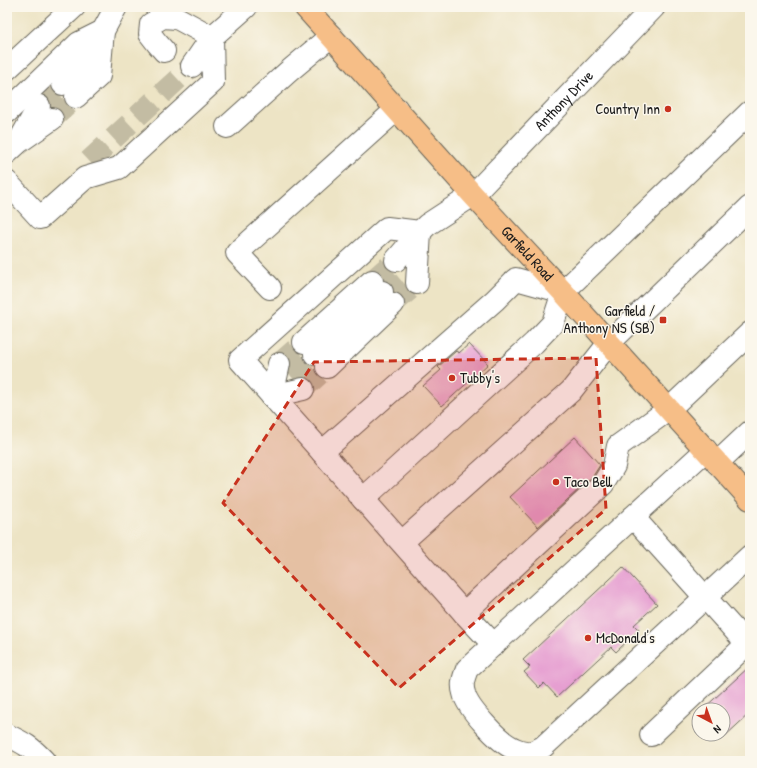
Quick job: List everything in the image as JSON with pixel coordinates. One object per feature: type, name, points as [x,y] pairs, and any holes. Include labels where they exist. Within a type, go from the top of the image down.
[{"type":"main road","name":"Garfield Road","points":[[305,7],[473,195],[750,499]]},
{"type":"street","points":[[7,69],[74,7]]},
{"type":"street","points":[[70,90],[99,76],[103,31],[116,7]]},
{"type":"street","points":[[7,182],[40,218],[85,178],[119,168],[213,82],[212,37],[184,7]]},
{"type":"street","points":[[192,66],[212,37],[246,7]]},
{"type":"street","name":"Anthony Drive","points":[[420,232],[407,271],[420,232],[427,225],[473,195],[654,7]]},
{"type":"street","points":[[164,51],[150,34],[151,24],[163,17],[177,18],[212,37]]},
{"type":"street","points":[[7,112],[79,43],[103,31]]},
{"type":"street","points":[[227,127],[288,72],[331,36]]},
{"type":"street","points":[[270,288],[238,252],[397,109]]},
{"type":"street","points":[[363,499],[534,343],[553,323],[563,292],[750,112]]},
{"type":"street","points":[[13,148],[45,113]]},
{"type":"street","points":[[33,210],[89,161]]},
{"type":"street","points":[[402,542],[571,391],[609,343],[750,207]]},
{"type":"street","points":[[420,232],[387,228],[240,360],[464,613],[494,644]]},
{"type":"street","points":[[322,452],[495,300],[516,279],[563,292]]},
{"type":"street","points":[[382,292],[315,354],[382,292]]},
{"type":"street","points":[[464,613],[603,484],[614,466],[618,446],[668,410],[750,333]]},
{"type":"street","points":[[272,396],[291,376],[272,396]]},
{"type":"street","points":[[750,432],[711,457],[633,517],[467,669],[463,680],[464,694],[470,706],[482,722],[513,749],[531,753],[542,747],[750,556]]},
{"type":"street","points":[[633,517],[705,597],[749,642],[651,735]]},
{"type":"street","points":[[7,735],[24,743],[37,753],[44,761]]},
{"type":"highlighted area","points":[[596,358],[606,509],[399,688],[223,503],[314,362]]},
{"type":"building","name":"Tubby's","points":[[469,344],[488,364],[442,406],[423,386],[441,370],[438,367],[456,351],[459,353]]},
{"type":"building","name":"Taco Bell","points":[[575,437],[600,465],[593,476],[538,527],[510,497]]},
{"type":"building","name":"McDonald's","points":[[623,567],[657,604],[634,625],[639,630],[616,652],[611,647],[557,697],[544,683],[539,688],[524,672],[530,667],[523,660]]},
{"type":"building","points":[[750,666],[750,713],[731,731],[731,702],[711,702]]},
{"type":"tunnel","points":[[89,161],[192,66]]},
{"type":"tunnel","points":[[39,106],[63,84]]},
{"type":"tunnel","points":[[52,119],[76,97]]},
{"type":"tunnel","points":[[372,281],[396,260]]},
{"type":"tunnel","points":[[382,292],[406,272]]},
{"type":"tunnel","points":[[393,304],[417,283]]},
{"type":"tunnel","points":[[279,364],[304,342]]},
{"type":"tunnel","points":[[290,375],[315,354]]},
{"type":"tunnel","points":[[303,389],[327,367]]},
{"type":"place","name":"Country Inn","points":[[668,109]]},
{"type":"place","name":"Garfield / Anthony NS (SB)","points":[[663,320]]},
{"type":"place","name":"Tubby's","points":[[452,378]]},
{"type":"place","name":"Taco Bell","points":[[556,482]]},
{"type":"place","name":"McDonald's","points":[[588,638]]}]
